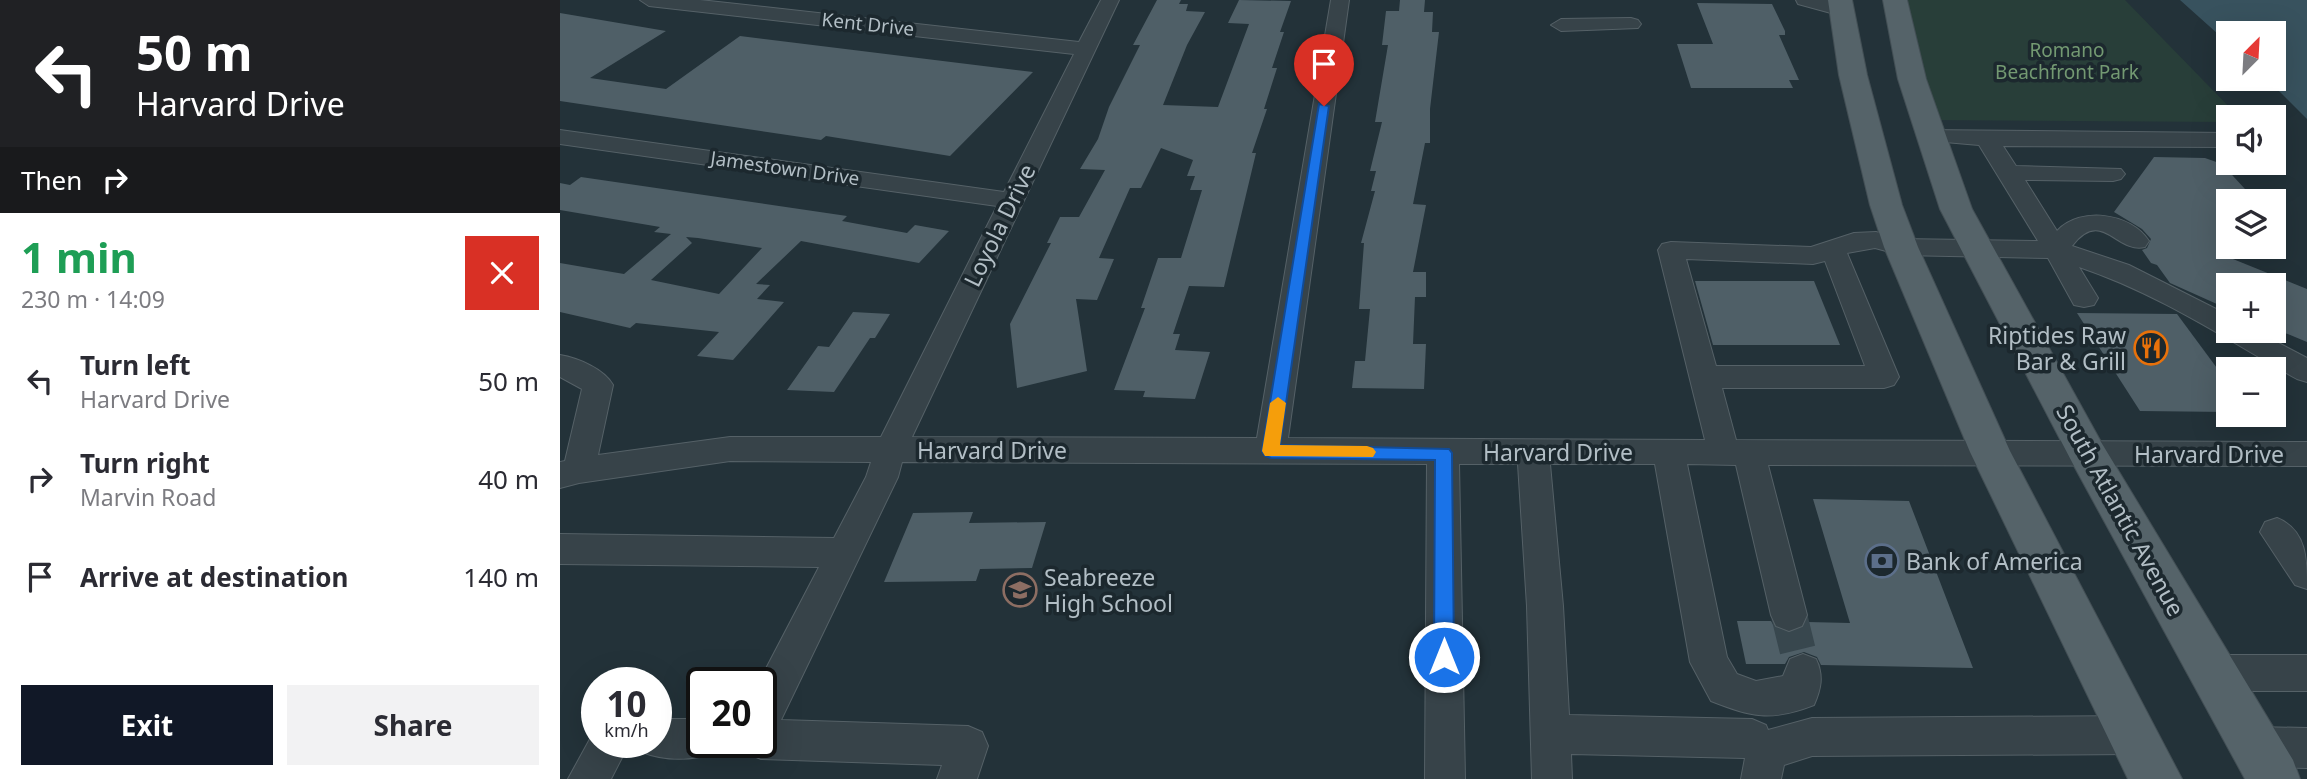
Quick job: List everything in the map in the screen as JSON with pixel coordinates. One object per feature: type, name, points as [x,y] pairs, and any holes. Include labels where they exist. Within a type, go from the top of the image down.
[{"type":"main road","name":"South Atlantic Avenue","points":[[1895,0],[1912,79],[1956,209],[2087,453],[2265,763]]},
{"type":"main road","points":[[1841,5],[1853,75],[1886,205],[1901,247],[1990,452],[2156,779]]},
{"type":"street","name":"Kent Drive","points":[[649,0],[1087,49]]},
{"type":"street","name":"Loyola Drive","points":[[777,687],[882,477],[890,450],[1110,0]]},
{"type":"street","points":[[1271,451],[1340,0]]},
{"type":"street","points":[[1805,0],[1841,5]]},
{"type":"street","points":[[1561,25],[1631,24]]},
{"type":"street","points":[[1930,135],[1987,139],[2216,140]]},
{"type":"street","name":"Jamestown Drive","points":[[560,137],[1011,200]]},
{"type":"street","points":[[1987,139],[2084,298]]},
{"type":"street","points":[[2008,173],[2113,174]]},
{"type":"street","points":[[2056,250],[2077,226],[2098,223],[2129,232],[2139,246],[2143,259],[2120,271]]},
{"type":"street","points":[[1789,615],[1737,452],[1704,377],[1671,250],[1813,256],[1854,241],[1876,240],[1901,247],[2056,250],[2120,271],[2216,321]]},
{"type":"street","points":[[1704,377],[1884,377],[1833,250]]},
{"type":"street","points":[[2256,343],[2307,371]]},
{"type":"street","points":[[560,366],[598,384],[570,472]]},
{"type":"street","name":"Harvard Drive","points":[[570,472],[730,449],[2307,454]]},
{"type":"street","points":[[1533,452],[1545,606],[1552,779]]},
{"type":"street","points":[[1669,452],[1709,662],[1724,688],[1756,699],[1801,692],[1803,672]]},
{"type":"street","points":[[1443,453],[1445,779]]},
{"type":"street","points":[[2277,532],[2307,574]]},
{"type":"street","points":[[560,550],[844,553]]},
{"type":"street","points":[[2213,673],[2307,673]]},
{"type":"street","points":[[1742,694],[1761,779]]},
{"type":"street","points":[[1549,734],[1752,739]]},
{"type":"street","points":[[1761,779],[1766,750],[1812,737],[2134,735]]},
{"type":"street","points":[[777,740],[968,746],[957,779]]},
{"type":"street","points":[[2265,763],[2307,748]]},
{"type":"street","points":[[588,779],[600,758]]},
{"type":"green space","name":"Romano Beachfront Park","points":[[1895,0],[2125,0],[2227,105],[2216,105],[2216,122],[1925,120]]},
{"type":"water","points":[[2180,0],[2307,0],[2307,119],[2279,91],[2286,91],[2286,21],[2216,21],[2216,32]]},
{"type":"building","points":[[1157,0],[1181,0],[1179,4],[1188,4],[1186,11],[1205,12],[1187,45],[1163,105],[1218,107],[1249,24],[1228,23],[1239,0],[1291,1],[1280,32],[1284,32],[1272,68],[1277,68],[1252,153],[1256,153],[1224,287],[1189,286],[1173,334],[1180,334],[1175,350],[1210,352],[1195,399],[1143,397],[1145,391],[1114,390],[1145,308],[1141,308],[1158,258],[1181,258],[1202,190],[1190,190],[1195,176],[1187,176],[1193,160],[1161,148],[1141,188],[1130,188],[1099,258],[1114,259],[1097,300],[1076,299],[1087,371],[1017,388],[1010,324],[1051,243],[1047,243],[1060,217],[1079,217],[1105,170],[1080,169],[1098,139],[1109,107],[1140,45],[1133,45]]},
{"type":"building","points":[[1400,0],[1425,0],[1424,12],[1433,12],[1432,32],[1439,32],[1430,109],[1430,143],[1425,143],[1413,204],[1426,205],[1413,272],[1426,272],[1426,297],[1415,297],[1413,344],[1426,344],[1424,389],[1352,388],[1355,361],[1365,361],[1370,309],[1359,309],[1364,243],[1361,243],[1375,191],[1371,191],[1376,171],[1370,171],[1382,122],[1375,122],[1388,45],[1382,45],[1386,11],[1399,11]]},
{"type":"building","points":[[1697,3],[1772,4],[1785,31],[1785,35],[1779,35],[1799,80],[1789,80],[1793,88],[1691,88],[1677,44],[1713,44]]},
{"type":"building","points":[[560,13],[666,31],[590,78],[666,89],[740,36],[1033,72],[950,156],[826,136],[821,140],[560,101]]},
{"type":"building","points":[[2154,157],[2205,158],[2216,162],[2216,175],[2232,175],[2245,189],[2216,189],[2216,259],[2233,259],[2268,273],[2216,273],[2216,304],[2170,283],[2142,250],[2147,248],[2151,239],[2142,229],[2114,212]]},
{"type":"building","points":[[581,177],[847,216],[842,221],[907,233],[915,225],[949,231],[919,263],[801,241],[756,284],[770,285],[757,299],[784,302],[733,360],[697,356],[719,332],[636,323],[630,328],[560,312],[560,263],[624,274],[671,234],[654,232],[660,227],[560,210],[560,183],[570,185]],"holes":[[[686,237],[762,248],[719,294],[651,280],[692,243]]]},
{"type":"building","points":[[2286,280],[2307,289],[2307,342],[2286,333]]},
{"type":"building","points":[[1695,281],[1814,281],[1840,345],[1713,345]]},
{"type":"building","points":[[853,312],[890,314],[875,338],[870,338],[834,392],[787,390],[818,346],[829,347]]},
{"type":"building","name":"Riptides Raw Bar & Grill","points":[[2077,313],[2177,314],[2216,367],[2216,412],[2140,411]]},
{"type":"building","name":"Bank of America","points":[[1813,499],[1909,501],[1973,668],[1821,665],[1817,657],[1804,652],[1789,657],[1785,664],[1746,664],[1737,621],[1771,621],[1775,628],[1788,633],[1803,628],[1807,622],[1850,623]]},
{"type":"building","points":[[973,512],[969,523],[1046,522],[1032,568],[980,569],[976,581],[884,582],[913,513]]},
{"type":"tunnel","points":[[1789,615],[1803,672]]},
{"type":"slow traffic","points":[[1278,403],[1271,451],[1367,452]]},
{"type":"place","name":"Riptides Raw Bar & Grill","points":[[2151,348]]},
{"type":"place","name":"Bank of America","points":[[1882,561]]},
{"type":"place","name":"Seabreeze High School","points":[[1020,590]]},
{"type":"route","points":[[1324,106],[1271,451],[1443,453],[1444,657]]}]
